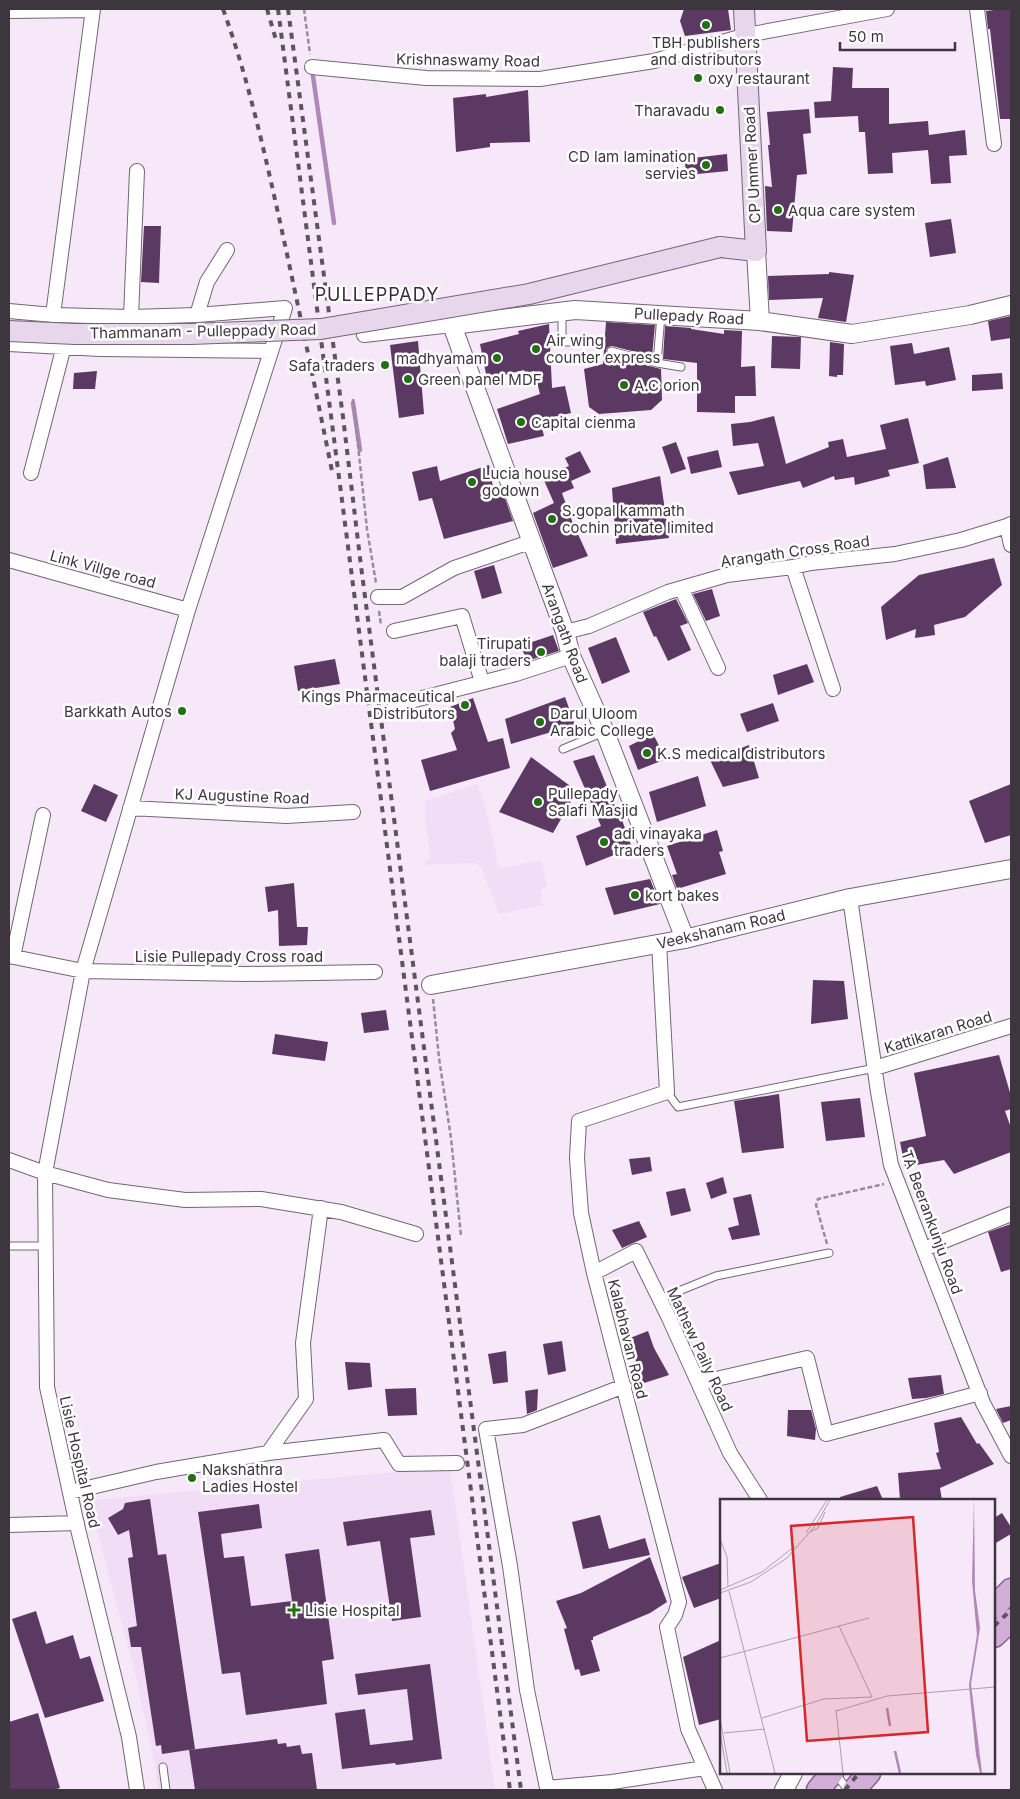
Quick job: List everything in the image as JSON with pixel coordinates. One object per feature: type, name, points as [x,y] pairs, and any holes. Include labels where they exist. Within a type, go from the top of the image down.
[{"type":"main road","name":"CP Ummer Road","points":[[744,9],[747,35],[756,251]]},
{"type":"main road","points":[[720,247],[755,225]]},
{"type":"main road","points":[[720,247],[756,251]]},
{"type":"main road","name":"Thammanam - Pulleppady Road","points":[[9,331],[75,334],[177,334],[321,328],[529,294],[720,247]]},
{"type":"main road","points":[[995,1606],[1011,1590]]},
{"type":"main road","points":[[995,1635],[1011,1620]]},
{"type":"main road","points":[[818,1790],[832,1774]]},
{"type":"main road","points":[[854,1790],[868,1774]]},
{"type":"street","points":[[9,11],[93,9],[53,315]]},
{"type":"street","name":"Krishnaswamy Road","points":[[312,67],[426,78],[540,79],[654,61],[747,35],[887,9]]},
{"type":"street","points":[[976,9],[994,144]]},
{"type":"street","points":[[131,317],[138,171]]},
{"type":"street","points":[[9,311],[53,315],[131,317],[197,315],[208,282],[227,250]]},
{"type":"street","name":"CP Ummer Road","points":[[756,251],[760,321]]},
{"type":"street","name":"Pullepady Road","points":[[364,335],[575,310],[760,321],[852,334],[1011,305]]},
{"type":"street","name":"Lisie Hospital Road","points":[[137,1790],[129,1737],[77,1523],[47,1387],[45,1173],[83,971],[188,610],[285,308],[197,315]]},
{"type":"street","name":"Arangath Road","points":[[452,325],[565,632],[571,656],[604,732],[685,938]]},
{"type":"street","points":[[9,344],[100,349],[271,351]]},
{"type":"street","points":[[30,473],[64,346]]},
{"type":"street","points":[[1009,525],[1011,545]]},
{"type":"street","name":"Arangath Cross Road","points":[[565,632],[590,626],[668,592],[727,575],[793,567],[810,563],[895,554],[961,540],[1009,525]]},
{"type":"street","points":[[378,597],[402,597],[429,580],[464,564],[524,544],[533,546]]},
{"type":"street","name":"Link Villge road","points":[[9,560],[188,610]]},
{"type":"street","points":[[793,567],[833,689]]},
{"type":"street","points":[[681,588],[718,668]]},
{"type":"street","points":[[387,630],[462,616],[482,682]]},
{"type":"street","points":[[395,705],[516,674],[571,656]]},
{"type":"street","name":"KJ Augustine Road","points":[[130,808],[286,816],[352,812]]},
{"type":"street","points":[[11,957],[44,815]]},
{"type":"street","name":"Veekshanam Road","points":[[431,986],[685,938],[850,898],[1011,869]]},
{"type":"street","name":"TA Beerankunju Road","points":[[850,898],[891,1165],[980,1393],[1011,1456]]},
{"type":"street","points":[[660,943],[667,1092]]},
{"type":"street","name":"Lisie Pullepady Cross road","points":[[11,957],[83,971],[246,974],[375,972]]},
{"type":"street","name":"Kattikaran Road","points":[[875,1068],[1011,1026]]},
{"type":"street","name":"Kalabhavan Road","points":[[667,1092],[579,1121],[577,1158],[581,1213],[594,1272],[679,1602],[675,1615],[667,1627],[688,1729],[715,1790]]},
{"type":"street","points":[[9,1160],[45,1173],[118,1191],[185,1200],[261,1199],[341,1212],[416,1234]]},
{"type":"street","points":[[268,1453],[306,1398],[302,1342],[321,1208]]},
{"type":"street","points":[[924,1249],[1011,1214]]},
{"type":"street","name":"Mathew Paily Road","points":[[594,1272],[636,1252],[730,1453],[759,1499]]},
{"type":"street","points":[[699,1384],[807,1358],[826,1434],[980,1393]]},
{"type":"street","points":[[624,1386],[523,1425],[486,1429],[510,1566],[528,1690],[547,1788],[612,1782],[705,1768]]},
{"type":"street","points":[[70,1492],[156,1472],[268,1453],[384,1440],[399,1464],[457,1463]]},
{"type":"street","points":[[9,1525],[77,1523]]},
{"type":"street","points":[[784,1790],[792,1774]]},
{"type":"lane","points":[[562,311],[562,338],[566,342],[584,342]]},
{"type":"lane","points":[[657,363],[661,315]]},
{"type":"lane","points":[[612,351],[657,363],[681,367]]},
{"type":"lane","points":[[563,749],[604,732]]},
{"type":"lane","points":[[667,1092],[678,1107],[875,1068]]},
{"type":"lane","points":[[9,1246],[46,1246]]},
{"type":"lane","points":[[659,1299],[716,1276],[829,1253]]},
{"type":"lane","points":[[163,1767],[166,1790]]},
{"type":"lane","points":[[834,1774],[848,1790]]},
{"type":"path","points":[[304,9],[312,67]]},
{"type":"path","points":[[353,399],[366,529],[378,597],[387,630]]},
{"type":"path","points":[[431,986],[462,1236]]},
{"type":"path","points":[[829,1253],[816,1205],[818,1199],[897,1180]]},
{"type":"shaded area","points":[[477,784],[489,820],[498,865],[503,868],[541,860],[547,886],[541,890],[542,905],[499,914],[481,867],[476,863],[422,865],[431,856],[425,822],[425,801]]},
{"type":"shaded area","name":"Lisie Hospital","points":[[450,1467],[495,1790],[158,1790],[155,1766],[135,1673],[95,1523],[93,1500]]},
{"type":"building","name":"TBH publishers and distributors","points":[[684,9],[728,9],[731,30],[685,36],[680,21]]},
{"type":"building","points":[[1011,9],[1011,119],[1000,119],[990,29],[988,29],[986,11]]},
{"type":"building","points":[[833,67],[853,68],[852,88],[889,88],[889,124],[928,121],[929,135],[965,130],[967,155],[949,156],[951,183],[931,184],[928,150],[892,153],[893,173],[868,174],[865,132],[859,132],[858,116],[815,118],[814,102],[831,101]]},
{"type":"building","points":[[528,90],[530,142],[490,143],[490,147],[456,152],[453,98],[486,94],[486,97]]},
{"type":"building","points":[[809,109],[811,133],[803,134],[807,174],[797,175],[792,232],[767,231],[765,186],[772,187],[767,112]]},
{"type":"building","name":"CD lam lamination servies","points":[[727,154],[728,171],[687,175],[684,159]]},
{"type":"building","points":[[951,219],[956,253],[930,257],[925,223]]},
{"type":"building","points":[[144,226],[161,226],[159,283],[141,282]]},
{"type":"building","points":[[829,272],[854,275],[846,322],[818,318],[823,298],[769,300],[768,276],[829,274]]},
{"type":"building","points":[[1011,316],[1011,338],[991,341],[988,321]]},
{"type":"building","name":"A.C orion","points":[[606,322],[655,325],[652,356],[612,346],[606,350],[610,356],[661,369],[662,400],[651,410],[599,414],[589,407],[584,369],[603,364]]},
{"type":"building","points":[[549,324],[552,388],[565,386],[571,413],[540,420],[544,436],[508,444],[497,409],[540,394],[534,371],[525,373],[524,370],[487,379],[480,344],[519,334],[518,331]]},
{"type":"building","points":[[665,326],[691,328],[724,334],[724,330],[742,331],[741,367],[755,366],[756,396],[735,396],[735,413],[697,412],[697,363],[663,359]]},
{"type":"building","points":[[772,336],[801,337],[800,369],[771,368]]},
{"type":"building","name":"Green panel MDF","points":[[418,341],[424,414],[399,418],[390,345]]},
{"type":"building","points":[[830,342],[844,344],[843,375],[837,375],[837,377],[829,376]]},
{"type":"building","points":[[912,343],[914,354],[949,347],[956,380],[926,386],[925,381],[895,385],[890,346]]},
{"type":"building","points":[[97,371],[95,389],[73,389],[74,373]]},
{"type":"building","points":[[1002,373],[1003,389],[972,391],[972,375]]},
{"type":"building","points":[[774,416],[786,464],[829,447],[828,442],[843,439],[847,457],[886,449],[880,425],[908,418],[919,463],[888,470],[890,476],[855,485],[854,477],[835,480],[834,476],[803,488],[800,481],[738,495],[729,472],[764,466],[758,443],[733,446],[731,424],[750,422]]},
{"type":"building","points":[[676,442],[686,469],[671,474],[662,447]]},
{"type":"building","points":[[718,450],[722,467],[691,474],[687,457]]},
{"type":"building","points":[[580,451],[591,472],[571,481],[574,488],[562,493],[588,556],[553,568],[533,513],[554,503],[543,478],[569,466],[565,458]]},
{"type":"building","points":[[948,457],[956,488],[926,489],[923,465]]},
{"type":"building","points":[[489,465],[494,493],[502,490],[513,521],[444,539],[432,498],[419,501],[412,472],[437,466],[440,481]]},
{"type":"building","points":[[660,476],[669,538],[616,544],[612,488]]},
{"type":"building","points":[[994,558],[1002,585],[965,617],[934,625],[935,635],[915,638],[916,629],[886,640],[881,607],[919,575]]},
{"type":"building","points":[[494,565],[502,593],[482,599],[474,571]]},
{"type":"building","points":[[712,589],[720,616],[706,621],[693,594]]},
{"type":"building","points":[[676,599],[688,623],[680,626],[691,650],[668,661],[656,636],[654,637],[643,612]]},
{"type":"building","name":"Tirupati balaji traders","points":[[553,635],[559,651],[527,659],[520,646]]},
{"type":"building","points":[[616,637],[630,672],[602,684],[588,648]]},
{"type":"building","points":[[335,659],[340,684],[298,691],[294,666]]},
{"type":"building","points":[[807,664],[814,682],[778,695],[773,675]]},
{"type":"building","name":"Darul Uloom Arabic College","points":[[565,697],[575,725],[511,744],[505,719]]},
{"type":"building","points":[[473,698],[488,742],[503,738],[510,768],[430,791],[421,760],[457,750],[451,733],[455,729],[450,707]]},
{"type":"building","points":[[773,703],[779,721],[747,732],[740,714]]},
{"type":"building","name":"K.S medical distributors","points":[[653,734],[666,759],[638,770],[629,746]]},
{"type":"building","points":[[749,745],[759,778],[723,787],[710,760]]},
{"type":"building","points":[[594,755],[621,817],[632,848],[586,866],[576,836],[601,826],[573,761]]},
{"type":"building","name":"Pullepady Salafi Masjid","points":[[531,757],[577,791],[553,833],[499,812]]},
{"type":"building","points":[[698,776],[706,806],[657,822],[649,792]]},
{"type":"building","points":[[94,784],[118,795],[106,822],[81,811]]},
{"type":"building","points":[[1011,784],[1011,835],[985,843],[969,801]]},
{"type":"building","points":[[717,830],[723,851],[719,852],[726,874],[677,889],[672,875],[677,874],[667,846]]},
{"type":"building","name":"kort bakes","points":[[650,879],[660,904],[614,915],[605,888]]},
{"type":"building","points":[[294,883],[297,927],[308,927],[307,945],[279,946],[278,910],[268,912],[265,887]]},
{"type":"building","points":[[813,980],[844,981],[848,1019],[811,1024]]},
{"type":"building","points":[[386,1010],[389,1030],[364,1033],[361,1013]]},
{"type":"building","points":[[275,1034],[328,1042],[325,1061],[272,1054]]},
{"type":"building","points":[[999,1055],[1011,1096],[1011,1109],[1005,1111],[1011,1128],[1011,1152],[954,1174],[944,1160],[905,1167],[900,1142],[926,1136],[914,1073]]},
{"type":"building","points":[[779,1094],[784,1148],[742,1153],[734,1101]]},
{"type":"building","points":[[860,1098],[865,1137],[826,1141],[821,1102]]},
{"type":"building","points":[[650,1157],[652,1171],[632,1175],[629,1159]]},
{"type":"building","points":[[723,1177],[727,1193],[711,1199],[706,1183]]},
{"type":"building","points":[[685,1188],[691,1211],[671,1216],[666,1192]]},
{"type":"building","points":[[751,1194],[760,1235],[732,1240],[728,1228],[739,1225],[733,1198]]},
{"type":"building","points":[[639,1221],[647,1237],[622,1248],[612,1230]]},
{"type":"building","points":[[1011,1224],[1011,1269],[1001,1272],[988,1232]]},
{"type":"building","points":[[648,1331],[654,1348],[669,1375],[638,1385],[628,1367],[637,1363],[625,1340]]},
{"type":"building","points":[[562,1341],[566,1371],[548,1375],[543,1344]]},
{"type":"building","points":[[506,1351],[508,1382],[493,1384],[488,1354]]},
{"type":"building","points":[[345,1362],[370,1363],[372,1387],[348,1390]]},
{"type":"building","points":[[941,1375],[944,1394],[912,1399],[908,1378]]},
{"type":"building","points":[[416,1388],[417,1415],[388,1416],[385,1389]]},
{"type":"building","points":[[538,1389],[537,1410],[527,1414],[525,1391]]},
{"type":"building","points":[[1011,1406],[1011,1420],[1003,1423],[996,1409]]},
{"type":"building","points":[[788,1410],[811,1410],[816,1429],[815,1440],[787,1436]]},
{"type":"building","points":[[961,1417],[977,1444],[979,1443],[994,1464],[940,1488],[942,1499],[900,1499],[898,1473],[941,1469],[936,1453],[939,1452],[934,1423]]},
{"type":"building","points":[[877,1486],[883,1499],[840,1499],[840,1497]]},
{"type":"building","points":[[150,1499],[158,1555],[166,1554],[195,1749],[162,1754],[161,1745],[156,1746],[141,1647],[131,1647],[128,1628],[137,1626],[128,1558],[133,1557],[129,1530],[118,1535],[108,1518],[123,1509],[125,1503]]},
{"type":"building","points":[[259,1504],[262,1528],[221,1534],[224,1558],[244,1556],[251,1606],[292,1601],[285,1554],[319,1549],[334,1659],[322,1661],[327,1704],[246,1715],[240,1672],[222,1674],[198,1512]]},
{"type":"building","points":[[431,1510],[435,1535],[410,1538],[421,1617],[392,1621],[380,1541],[347,1546],[343,1522]]},
{"type":"building","points":[[1002,1513],[1011,1527],[1011,1534],[995,1543],[995,1517]]},
{"type":"building","points":[[600,1515],[609,1549],[645,1538],[650,1555],[583,1569],[572,1522]]},
{"type":"building","points":[[650,1557],[667,1602],[650,1613],[593,1637],[593,1640],[591,1640],[600,1671],[581,1676],[579,1669],[575,1670],[564,1629],[567,1628],[556,1601],[581,1593]]},
{"type":"building","points":[[720,1563],[720,1598],[694,1608],[682,1577]]},
{"type":"building","points":[[36,1611],[46,1644],[73,1635],[80,1659],[90,1656],[104,1701],[45,1718],[12,1619]]},
{"type":"building","points":[[720,1640],[720,1719],[699,1725],[683,1657]]},
{"type":"building","points":[[430,1664],[442,1759],[342,1769],[335,1713],[365,1709],[370,1745],[413,1740],[407,1689],[358,1695],[355,1674]]},
{"type":"building","points":[[38,1713],[60,1788],[53,1790],[9,1790],[9,1722]]},
{"type":"building","points":[[277,1739],[278,1744],[286,1743],[287,1747],[300,1745],[302,1754],[312,1753],[317,1790],[195,1790],[189,1750]]},
{"type":"waterway","points":[[313,76],[334,223]]},
{"type":"waterway","points":[[353,403],[360,450]]},
{"type":"railway","points":[[223,9],[248,88],[262,141],[332,471]]},
{"type":"railway","points":[[267,9],[276,40]]},
{"type":"railway","points":[[278,9],[510,1790]]},
{"type":"railway","points":[[288,9],[343,417],[521,1790]]},
{"type":"railway","points":[[995,1625],[1011,1610]]},
{"type":"railway","points":[[845,1790],[858,1774]]},
{"type":"place","name":"TBH publishers and distributors","points":[[706,25]]},
{"type":"place","name":"oxy restaurant","points":[[698,78]]},
{"type":"place","name":"Tharavadu","points":[[720,110]]},
{"type":"place","name":"CD lam lamination servies","points":[[706,165]]},
{"type":"place","name":"Aqua care system","points":[[778,210]]},
{"type":"place","name":"Air wing counter express","points":[[536,349]]},
{"type":"place","name":"madhyamam","points":[[497,358]]},
{"type":"place","name":"Safa traders","points":[[385,365]]},
{"type":"place","name":"Green panel MDF","points":[[408,379]]},
{"type":"place","name":"A.C orion","points":[[624,385]]},
{"type":"place","name":"Capital cienma","points":[[521,422]]},
{"type":"place","name":"Lucia house godown","points":[[472,482]]},
{"type":"place","name":"S.gopal kammath cochin private limited","points":[[552,519]]},
{"type":"place","name":"Tirupati balaji traders","points":[[541,652]]},
{"type":"place","name":"Kings Pharmaceutical Distributors","points":[[465,705]]},
{"type":"place","name":"Barkkath Autos","points":[[182,711]]},
{"type":"place","name":"Darul Uloom Arabic College","points":[[540,722]]},
{"type":"place","name":"K.S medical distributors","points":[[647,753]]},
{"type":"place","name":"Pullepady Salafi Masjid","points":[[538,802]]},
{"type":"place","name":"adi vinayaka traders","points":[[604,842]]},
{"type":"place","name":"kort bakes","points":[[635,895]]},
{"type":"place","name":"Nakshathra Ladies Hostel","points":[[192,1478]]},
{"type":"place","name":"Lisie Hospital","points":[[294,1610]]},
{"type":"district","name":"PULLEPPADY","points":[[377,294]]}]
